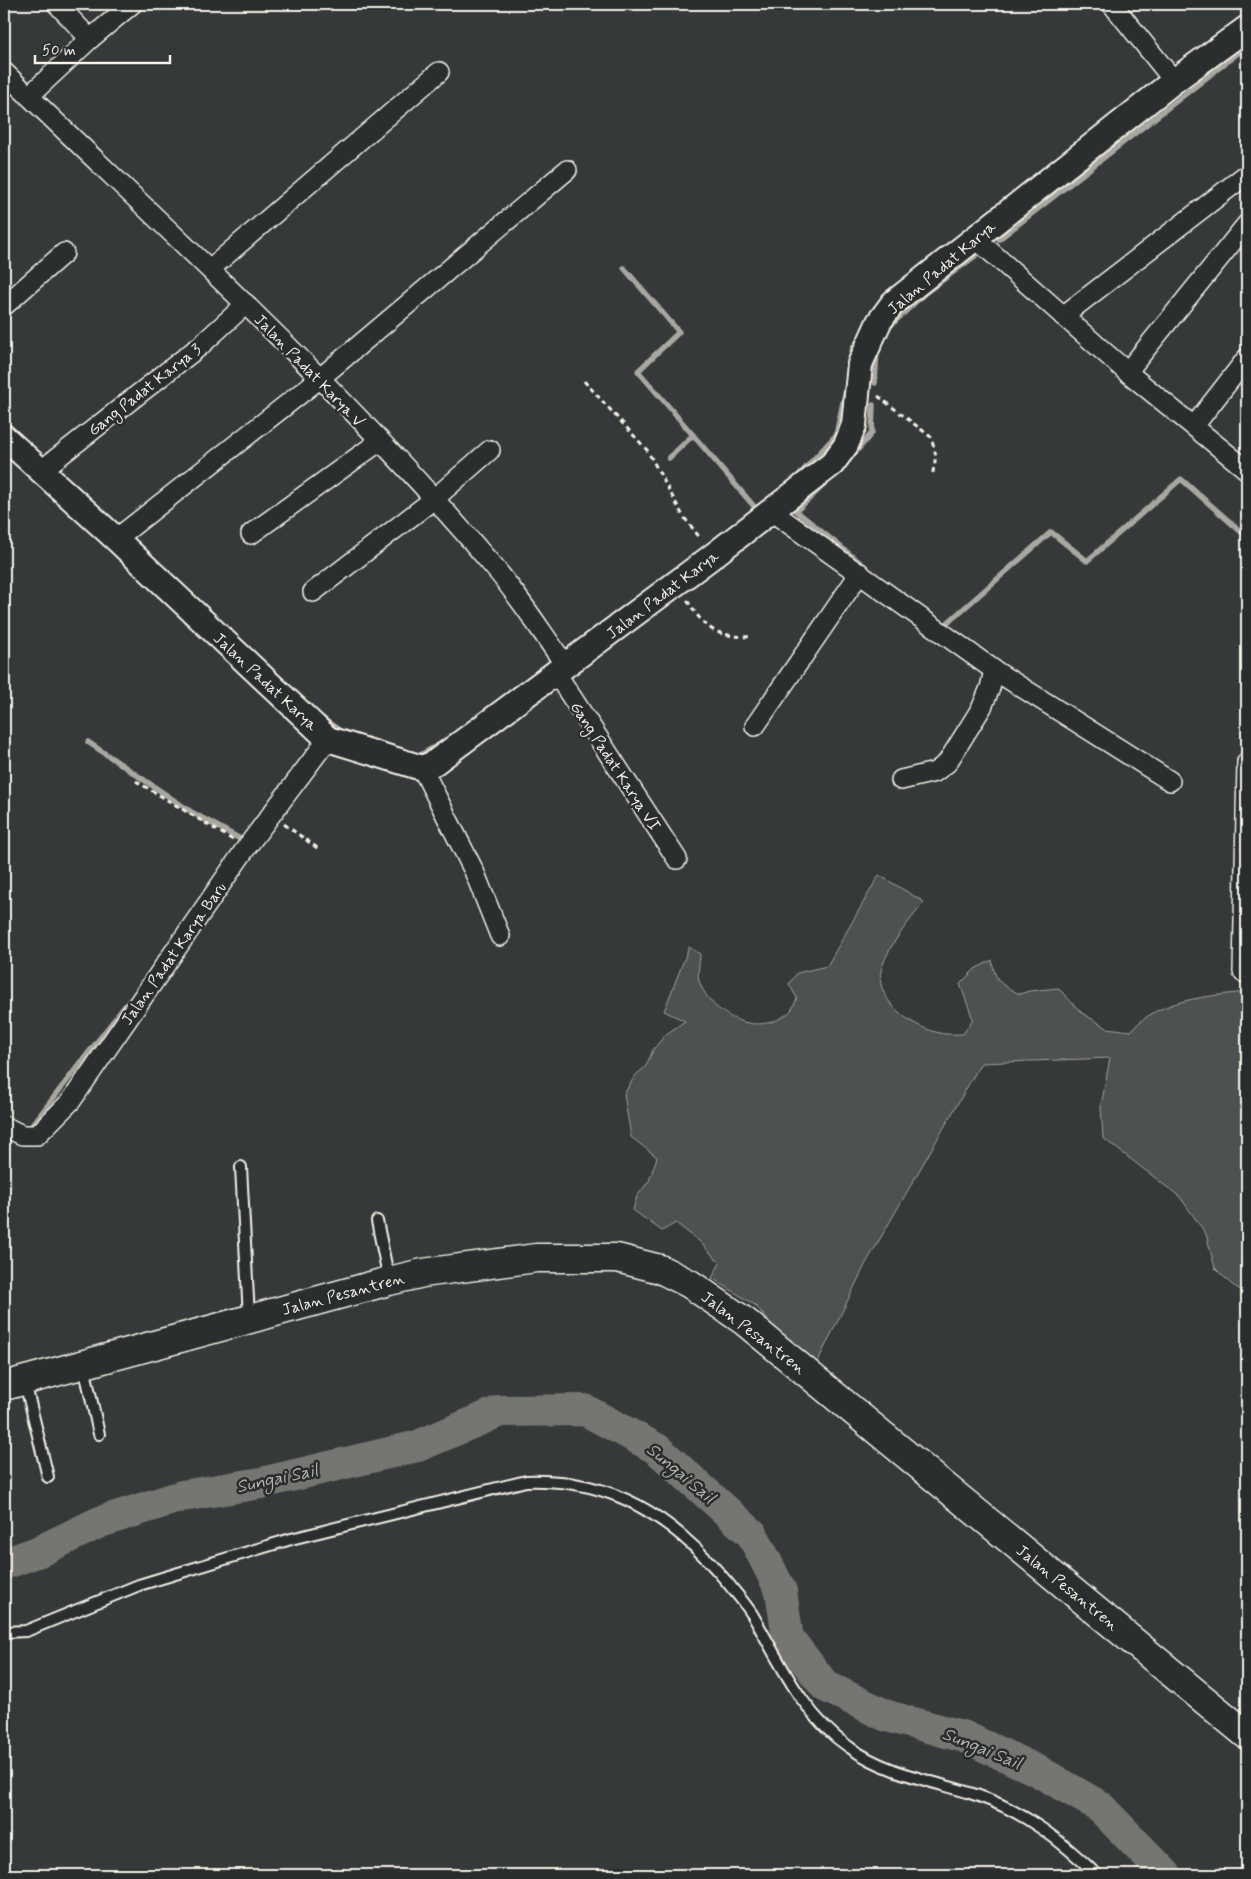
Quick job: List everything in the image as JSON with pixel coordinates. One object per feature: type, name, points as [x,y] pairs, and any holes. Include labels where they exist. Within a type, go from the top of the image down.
[{"type":"main road","name":"Jalan Pesantren","points":[[14,1384],[84,1366],[249,1318],[423,1273],[536,1258],[583,1257],[617,1258],[660,1269],[690,1284],[744,1321],[1247,1734]]},
{"type":"street","points":[[57,4],[90,39]]},
{"type":"street","points":[[29,96],[90,39],[132,4]]},
{"type":"street","points":[[1112,4],[1174,81]]},
{"type":"street","name":"Jalan Padat Karya","points":[[4,437],[39,472],[116,539],[328,739],[422,768],[434,763],[561,670],[832,464],[846,445],[854,425],[860,364],[866,347],[879,322],[893,303],[1174,81],[1247,28]]},
{"type":"street","name":"Jalan Padat Karya V","points":[[4,72],[246,304],[380,441],[495,568],[561,670]]},
{"type":"street","points":[[210,269],[438,72]]},
{"type":"street","points":[[116,539],[320,379],[567,170]]},
{"type":"street","points":[[1063,316],[1247,174]]},
{"type":"street","points":[[1127,372],[1247,224]]},
{"type":"street","points":[[975,238],[1127,372],[1247,470]]},
{"type":"street","points":[[4,306],[64,253]]},
{"type":"street","name":"Gang Padat Karya 3","points":[[39,472],[200,346],[246,304]]},
{"type":"street","points":[[1194,426],[1247,358]]},
{"type":"street","points":[[251,534],[380,441]]},
{"type":"street","points":[[313,592],[434,499],[490,450]]},
{"type":"street","points":[[771,511],[994,670],[1170,782]]},
{"type":"street","points":[[755,726],[860,573]]},
{"type":"street","name":"Gang Padat Karya VI","points":[[561,670],[676,859]]},
{"type":"street","points":[[900,780],[935,772],[946,763],[982,707],[990,688],[994,670]]},
{"type":"street","name":"Jalan Padat Karya Baru","points":[[4,1126],[22,1135],[36,1135],[71,1101],[246,848],[328,739]]},
{"type":"street","points":[[1244,972],[1247,762]]},
{"type":"street","points":[[422,768],[474,871],[500,936]]},
{"type":"lane","points":[[242,1167],[249,1318]]},
{"type":"lane","points":[[377,1222],[389,1281]]},
{"type":"lane","points":[[84,1366],[98,1434]]},
{"type":"lane","points":[[14,1384],[48,1477]]},
{"type":"lane","points":[[4,1632],[26,1632],[139,1585],[291,1539],[526,1481],[552,1480],[586,1487],[647,1509],[672,1525],[707,1558],[751,1612],[793,1688],[824,1728],[850,1748],[876,1763],[912,1777],[979,1796],[1010,1809],[1058,1840],[1097,1875]]},
{"type":"path","points":[[584,381],[646,450],[683,516],[701,538],[710,558]]},
{"type":"path","points":[[859,382],[931,437],[936,456],[932,477]]},
{"type":"path","points":[[677,582],[706,627],[727,636],[753,637]]},
{"type":"path","points":[[136,781],[246,848]]},
{"type":"path","points":[[271,814],[320,850]]},
{"type":"shaded area","points":[[879,875],[924,902],[900,933],[885,958],[880,978],[888,1000],[896,1009],[915,1024],[926,1029],[946,1034],[963,1034],[973,1019],[960,984],[975,969],[992,960],[997,978],[1008,988],[1020,994],[1029,991],[1058,988],[1082,1013],[1107,1028],[1131,1031],[1142,1020],[1169,1006],[1216,995],[1247,992],[1247,1294],[1231,1284],[1215,1268],[1206,1234],[1180,1197],[1103,1138],[1101,1106],[1110,1058],[981,1063],[865,1265],[817,1363],[784,1339],[755,1305],[712,1278],[720,1263],[699,1241],[676,1223],[662,1231],[633,1210],[637,1196],[649,1181],[657,1157],[631,1137],[624,1094],[635,1076],[646,1066],[653,1050],[665,1035],[685,1021],[664,1011],[689,947],[700,954],[699,981],[713,1004],[724,1013],[748,1023],[761,1024],[775,1021],[789,1013],[792,1009],[797,998],[789,984],[797,973],[827,966]]},
{"type":"waterway","points":[[1238,21],[1247,14]]},
{"type":"waterway","points":[[999,239],[1247,46]]},
{"type":"waterway","points":[[888,328],[925,293],[975,256]]},
{"type":"waterway","points":[[624,268],[679,332],[638,371],[693,435]]},
{"type":"waterway","points":[[851,358],[853,347],[861,338]]},
{"type":"waterway","points":[[875,383],[877,350]]},
{"type":"waterway","points":[[798,476],[836,435],[847,384]]},
{"type":"waterway","points":[[843,467],[872,433],[873,405]]},
{"type":"waterway","points":[[669,458],[693,435],[758,511]]},
{"type":"waterway","points":[[940,622],[945,625],[1051,532],[1087,561],[1181,479],[1247,537]]},
{"type":"waterway","points":[[827,482],[796,511],[864,566]]},
{"type":"waterway","points":[[322,718],[343,733]]},
{"type":"waterway","points":[[88,742],[193,813],[242,840]]},
{"type":"waterway","points":[[415,758],[442,743]]},
{"type":"waterway","points":[[30,1128],[125,1006]]},
{"type":"waterway","name":"Sungai Sail","points":[[4,1564],[40,1551],[100,1522],[182,1496],[261,1483],[418,1446],[500,1411],[585,1410],[657,1449],[752,1534],[781,1591],[788,1638],[825,1686],[887,1716],[965,1737],[1038,1771],[1099,1806],[1166,1875]]}]
